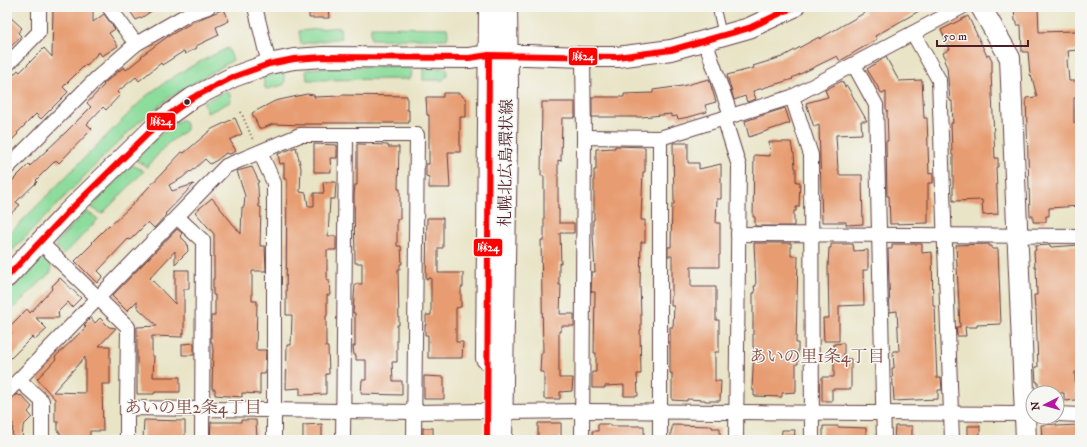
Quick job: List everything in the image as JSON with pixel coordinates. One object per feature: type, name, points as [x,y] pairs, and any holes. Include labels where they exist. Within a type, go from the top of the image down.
[{"type":"main road","name":"札幌北広島環状線","points":[[490,7],[498,56]]},
{"type":"main road","name":"札幌北広島環状線","points":[[487,440],[494,411],[498,56],[506,7]]},
{"type":"main road","name":"札幌北広島環状線","points":[[494,411],[501,440]]},
{"type":"street","points":[[7,65],[39,32],[39,7]]},
{"type":"street","points":[[109,7],[136,44]]},
{"type":"street","points":[[7,168],[97,78],[136,44],[190,10],[208,7]]},
{"type":"street","points":[[255,7],[269,64]]},
{"type":"street","points":[[7,277],[67,213],[163,120],[192,98],[233,77],[269,64],[294,59],[324,57],[469,58],[527,55],[617,57],[671,50],[714,38],[749,28],[794,7]]},
{"type":"street","points":[[584,137],[660,138],[726,113],[792,97],[962,7]]},
{"type":"street","points":[[981,7],[1010,58],[1017,235],[1027,385]]},
{"type":"street","points":[[913,33],[939,80],[952,440]]},
{"type":"street","points":[[714,38],[726,113],[739,166],[736,440]]},
{"type":"street","points":[[582,440],[584,137],[583,57]]},
{"type":"street","points":[[854,65],[876,105],[884,440]]},
{"type":"street","points":[[792,97],[811,155],[810,234],[812,440]]},
{"type":"street","points":[[7,392],[226,166],[257,147],[300,135],[417,135],[414,440]]},
{"type":"street","points":[[343,440],[346,135]]},
{"type":"street","points":[[660,138],[660,440]]},
{"type":"street","points":[[257,147],[274,183],[274,440]]},
{"type":"street","points":[[177,217],[203,240],[202,440]]},
{"type":"street","points":[[738,234],[1080,236]]},
{"type":"street","points":[[40,242],[128,327],[127,440]]},
{"type":"street","points":[[19,380],[42,401],[42,440]]},
{"type":"street","points":[[128,408],[414,412],[582,411],[1025,414]]},
{"type":"street","points":[[1065,414],[1080,415]]},
{"type":"street","points":[[1026,440],[1028,425]]},
{"type":"lane","points":[[714,38],[716,7]]},
{"type":"path","points":[[241,112],[257,147]]},
{"type":"green space","points":[[340,27],[341,38],[301,44],[299,31]]},
{"type":"green space","points":[[371,27],[447,28],[448,34],[447,39],[371,39]]},
{"type":"green space","points":[[228,48],[233,60],[170,97],[139,122],[7,256],[7,236],[145,97],[185,70]]},
{"type":"green space","points":[[410,66],[412,68],[410,79],[307,80],[306,70],[324,67]]},
{"type":"green space","points":[[423,68],[447,68],[447,76],[443,80],[423,80]]},
{"type":"green space","points":[[281,73],[284,74],[285,82],[283,85],[267,89],[265,88],[263,77]]},
{"type":"green space","points":[[225,91],[229,92],[230,102],[208,113],[203,103]]},
{"type":"green space","points":[[180,120],[183,120],[186,124],[186,130],[167,144],[147,167],[136,160],[155,139]]},
{"type":"green space","points":[[132,165],[144,171],[102,214],[91,207]]},
{"type":"green space","points":[[86,211],[98,219],[64,255],[57,248],[56,243]]},
{"type":"green space","points":[[42,259],[47,260],[51,265],[51,272],[7,314],[7,294]]},
{"type":"building","points":[[53,7],[93,7],[93,22],[104,14],[115,29],[109,33],[118,46],[102,56],[99,52],[63,87],[68,92],[41,119],[36,114],[7,145],[7,82],[18,70],[20,72],[44,48],[52,57]]},
{"type":"building","points":[[134,7],[158,7],[136,20],[130,11]]},
{"type":"building","points":[[309,7],[328,7],[329,18],[309,18]]},
{"type":"building","points":[[863,7],[926,7],[875,36],[877,39],[840,61],[837,56],[792,78],[793,79],[753,91],[756,99],[747,102],[745,96],[734,100],[727,75],[754,68],[753,66],[782,57],[819,37],[819,39],[866,12]]},
{"type":"building","points":[[1014,7],[1038,7],[1039,32],[1076,31],[1077,50],[1068,51],[1069,59],[1067,60],[1069,81],[1080,81],[1080,98],[1074,98],[1074,123],[1080,122],[1080,206],[1049,208],[1049,216],[1046,216],[1046,222],[1033,222],[1033,216],[1030,216],[1026,98],[1037,97],[1032,77],[1030,75],[1028,52],[1022,52],[1021,25],[1017,25],[1017,21],[1015,21]]},
{"type":"building","points":[[224,9],[229,21],[216,27],[219,35],[196,46],[197,48],[185,54],[184,51],[162,65],[161,63],[139,81],[136,77],[117,92],[120,95],[106,110],[103,107],[87,124],[92,129],[59,163],[56,160],[36,180],[37,182],[16,202],[20,205],[7,217],[7,186],[91,107],[87,103],[104,85],[103,84],[124,67],[126,70],[142,57],[141,56],[167,37],[195,21]]},
{"type":"building","points":[[7,14],[22,28],[18,33],[21,36],[7,51]]},
{"type":"building","points":[[968,16],[987,56],[989,55],[992,60],[991,73],[995,158],[998,158],[998,167],[996,167],[998,214],[983,215],[982,200],[953,201],[951,123],[953,123],[952,101],[950,101],[947,67],[944,61],[946,59],[943,53],[950,49],[941,30]]},
{"type":"building","points":[[886,57],[899,81],[922,80],[924,118],[927,118],[929,174],[933,173],[933,183],[928,183],[928,223],[890,224],[889,196],[887,196],[886,141],[888,141],[888,111],[886,109],[886,92],[882,94],[867,69]]},
{"type":"building","points":[[709,79],[716,102],[705,105],[707,112],[678,119],[677,116],[671,117],[671,114],[642,117],[592,117],[592,97],[624,97],[624,94],[653,93],[653,90],[682,86]]},
{"type":"building","points":[[842,81],[845,87],[847,86],[867,121],[861,121],[862,134],[836,135],[839,175],[862,175],[863,224],[846,225],[846,222],[822,222],[819,125],[814,127],[806,103],[828,97],[825,90]]},
{"type":"building","points":[[443,93],[460,93],[466,100],[466,117],[460,117],[460,152],[448,152],[450,188],[429,188],[429,177],[426,176],[426,164],[429,164],[429,115],[427,115],[426,97],[443,97]]},
{"type":"building","points":[[307,94],[314,95],[314,97],[341,95],[407,96],[409,123],[322,123],[323,124],[304,125],[273,124],[259,128],[252,113],[275,101]]},
{"type":"building","points":[[542,102],[575,102],[575,117],[562,118],[561,161],[558,160],[559,223],[574,223],[574,233],[560,233],[560,314],[574,314],[574,326],[561,326],[561,331],[559,331],[559,378],[573,378],[572,391],[560,392],[560,399],[544,399],[544,372],[540,372],[541,353],[543,353],[541,240],[544,240],[544,176],[541,176]]},
{"type":"building","points":[[785,108],[790,123],[749,137],[745,121]]},
{"type":"building","points":[[235,118],[242,134],[230,140],[236,151],[230,154],[226,153],[210,164],[205,159],[191,172],[190,171],[182,178],[169,185],[172,191],[194,184],[165,214],[166,215],[154,228],[148,222],[130,240],[128,239],[98,271],[103,276],[97,283],[75,261],[109,225],[110,226],[131,206],[182,152],[184,153],[212,129]]},
{"type":"building","points":[[769,142],[791,142],[796,168],[796,182],[800,182],[799,207],[796,207],[796,211],[794,211],[794,226],[755,226],[755,217],[753,217],[754,155],[770,156]]},
{"type":"building","points":[[673,143],[688,143],[688,163],[699,163],[699,169],[721,164],[721,199],[717,199],[716,223],[720,223],[719,267],[691,267],[691,287],[716,287],[716,320],[719,320],[719,352],[715,352],[715,381],[721,381],[720,401],[687,399],[687,401],[672,400],[672,373],[670,373],[670,327],[673,327],[674,306],[671,306],[672,256],[668,256],[668,247],[671,247],[672,204],[674,204]]},
{"type":"building","points":[[314,144],[337,145],[337,158],[330,158],[331,172],[314,172]]},
{"type":"building","points":[[357,144],[388,145],[388,147],[399,147],[398,189],[400,189],[400,219],[397,219],[397,246],[401,246],[402,264],[400,264],[400,269],[398,269],[399,325],[397,325],[397,362],[392,362],[393,381],[402,381],[402,395],[361,394],[362,380],[366,380],[366,360],[356,360],[356,355],[354,355],[353,346],[355,346],[355,313],[353,313],[355,284],[362,284],[362,263],[355,263],[354,195],[355,185],[357,185]]},
{"type":"building","points":[[615,146],[645,147],[645,172],[643,172],[641,220],[645,220],[645,242],[641,242],[641,374],[637,374],[638,396],[624,396],[624,385],[605,386],[605,388],[592,388],[592,372],[596,372],[596,353],[594,353],[595,292],[591,291],[592,272],[595,272],[593,235],[594,170],[596,170],[596,149],[615,148]]},
{"type":"building","points":[[296,147],[301,168],[300,192],[306,193],[308,206],[314,206],[314,193],[324,193],[323,182],[336,182],[335,199],[330,199],[328,236],[336,236],[336,250],[327,250],[327,280],[329,280],[330,295],[327,295],[326,316],[326,347],[328,347],[329,374],[326,374],[326,394],[300,395],[300,388],[286,389],[287,345],[291,345],[292,315],[286,315],[287,179],[284,179],[284,163],[280,164],[278,154]]},
{"type":"building","points":[[252,167],[259,182],[257,183],[259,207],[261,207],[260,246],[265,246],[266,271],[252,271],[252,301],[257,301],[256,350],[266,350],[265,374],[260,374],[260,394],[242,393],[242,397],[215,395],[215,389],[212,389],[213,350],[211,342],[211,316],[215,316],[215,295],[213,295],[214,234],[195,212],[212,198],[241,234],[242,207],[244,207],[245,196],[237,171]]},
{"type":"building","points":[[427,218],[443,218],[443,248],[438,248],[438,273],[463,273],[461,307],[456,308],[456,342],[463,342],[462,358],[428,358],[428,335],[425,335],[425,325],[426,315],[431,315],[431,278],[426,279]]},
{"type":"building","points":[[177,229],[182,233],[180,236],[187,243],[188,251],[175,264],[175,251],[150,278],[175,304],[175,270],[189,270],[189,289],[184,289],[184,334],[182,334],[182,337],[152,336],[152,356],[154,356],[153,377],[180,377],[180,392],[137,394],[137,327],[157,326],[137,307],[137,301],[127,311],[112,296]]},
{"type":"building","points":[[754,243],[791,243],[791,256],[798,256],[796,343],[798,343],[798,364],[796,364],[796,392],[782,393],[782,397],[754,396],[754,390],[752,390],[754,347],[753,293],[755,293],[754,286],[756,286]]},
{"type":"building","points":[[831,244],[853,244],[854,251],[868,250],[868,270],[863,270],[864,305],[839,306],[839,341],[824,341],[823,318],[829,318],[828,267],[829,248],[831,248]]},
{"type":"building","points":[[892,244],[922,244],[922,253],[932,252],[937,378],[941,378],[942,390],[938,390],[938,399],[894,401],[892,368],[894,368],[893,351],[899,351],[897,311],[890,312],[888,249],[892,249]]},
{"type":"building","points":[[989,244],[989,246],[992,246],[992,249],[998,249],[1001,324],[965,327],[966,336],[957,336],[956,327],[960,327],[956,245]]},
{"type":"building","points":[[1050,245],[1051,247],[1080,245],[1080,372],[1075,372],[1076,400],[1065,401],[1065,385],[1038,385],[1038,382],[1036,382],[1035,367],[1038,367],[1034,295],[1037,295],[1034,251],[1036,250],[1035,246]]},
{"type":"building","points":[[60,278],[81,298],[72,307],[68,302],[58,312],[59,318],[36,318],[47,329],[35,340],[32,337],[7,362],[7,339],[12,333],[7,329],[27,309],[30,313]]},
{"type":"building","points":[[91,318],[95,323],[100,318],[109,327],[116,328],[99,346],[110,346],[110,384],[102,384],[103,431],[90,431],[90,440],[60,440],[58,422],[55,422],[55,399],[37,379],[56,359],[55,357],[86,327],[84,325]],"holes":[[[85,357],[85,393],[53,392]]]},
{"type":"building","points":[[194,343],[194,355],[182,355],[182,344]]},
{"type":"building","points":[[844,343],[844,359],[851,359],[851,389],[832,389],[832,401],[822,401],[822,377],[834,377],[834,344]]},
{"type":"building","points":[[424,376],[444,377],[444,399],[424,399]]},
{"type":"building","points":[[17,394],[20,396],[21,395],[32,407],[28,412],[32,417],[23,426],[22,440],[12,440],[13,423],[7,429],[7,404]]},
{"type":"building","points":[[144,420],[185,421],[185,440],[143,440]]},
{"type":"building","points":[[241,420],[256,420],[257,440],[241,440],[222,437],[222,440],[210,440],[211,422],[241,422]]},
{"type":"building","points":[[538,423],[561,423],[561,437],[559,437],[559,440],[538,440]]},
{"type":"building","points":[[322,424],[322,440],[303,440],[303,425]]},
{"type":"building","points":[[598,424],[609,424],[610,426],[644,426],[644,440],[593,440],[592,431],[598,431]]},
{"type":"building","points":[[672,425],[712,426],[712,428],[720,428],[720,440],[672,440]]},
{"type":"building","points":[[1041,425],[1078,425],[1079,440],[1042,440]]},
{"type":"building","points":[[823,426],[866,428],[866,440],[823,440]]},
{"type":"building","points":[[895,426],[912,426],[912,440],[894,440]]},
{"type":"building","points":[[968,426],[980,426],[980,440],[968,440]]},
{"type":"building","points":[[423,428],[433,428],[433,439],[423,439]]},
{"type":"building","points":[[782,430],[795,430],[794,440],[781,440]]},
{"type":"transit line","name":"麻24","points":[[7,277],[67,213],[163,119],[192,98],[233,77],[269,64],[294,59],[324,57],[469,58],[489,55],[617,57],[671,50],[749,28],[794,7]]},
{"type":"transit line","name":"麻24","points":[[487,440],[489,55]]},
{"type":"district","name":"あいの里1条4丁目","points":[[817,357]]},
{"type":"district","name":"あいの里2条4丁目","points":[[193,408]]}]
